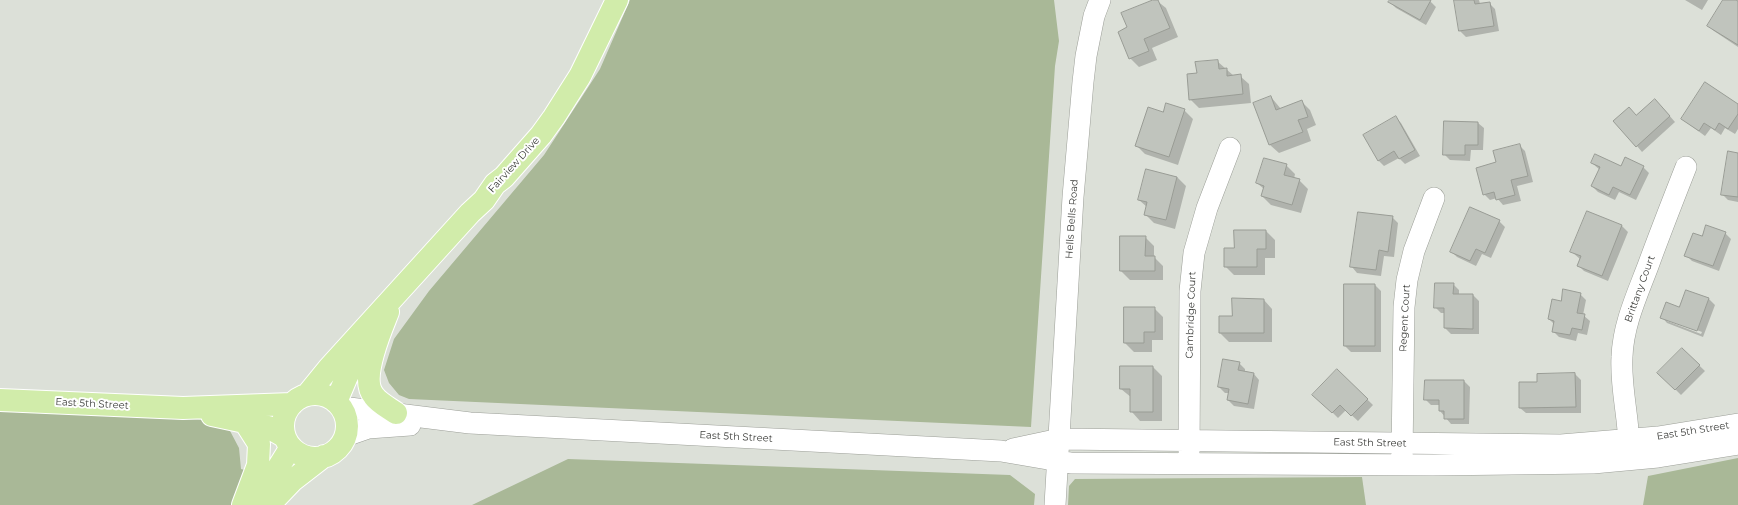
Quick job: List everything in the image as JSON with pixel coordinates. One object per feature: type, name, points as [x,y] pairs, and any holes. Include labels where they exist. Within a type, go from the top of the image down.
[{"type":"main road","name":"Fairview Drive","points":[[299,399],[388,304],[470,213],[484,200],[495,184],[504,176],[541,134],[580,76],[617,0]]},
{"type":"main road","name":"Fairview Drive","points":[[339,405],[347,376],[388,304]]},
{"type":"main road","points":[[388,304],[374,345],[368,380],[373,396],[396,414]]},
{"type":"main road","points":[[255,505],[288,442],[284,420],[299,399],[320,394],[332,399],[339,405],[346,418],[345,436],[339,446],[293,480],[269,505]]},
{"type":"main road","name":"East 5th Street","points":[[0,400],[183,408],[299,399]]},
{"type":"main road","name":"East 5th Street","points":[[183,408],[268,427],[288,442]]},
{"type":"main road","points":[[243,505],[258,465],[259,444],[245,422]]},
{"type":"main road","points":[[288,442],[306,456],[324,456]]},
{"type":"street","name":"Hells Bells Road","points":[[1055,505],[1073,197],[1083,82],[1086,56],[1094,16],[1100,0]]},
{"type":"street","name":"Cambridge Court","points":[[1189,463],[1190,291],[1194,253],[1207,208],[1230,148]]},
{"type":"street","name":"Brittany Court","points":[[1629,460],[1629,439],[1622,371],[1622,355],[1626,328],[1633,304],[1686,167]]},
{"type":"street","name":"Regent Court","points":[[1402,454],[1404,307],[1406,280],[1414,251],[1434,198]]},
{"type":"street","name":"East 5th Street","points":[[339,405],[470,423],[1001,451],[1071,463],[1189,463],[1402,454],[1562,445],[1658,437],[1738,424]]},
{"type":"street","name":"East 5th Street","points":[[345,436],[378,426],[470,423]]},
{"type":"street","name":"East 5th Street","points":[[1001,451],[1060,439],[1189,442],[1593,463],[1658,457],[1738,444]]},
{"type":"green space","points":[[630,0],[1054,0],[1059,41],[1055,66],[1031,427],[409,399],[399,395],[389,383],[384,370],[394,339],[429,291],[544,155],[600,69]]},
{"type":"green space","points":[[0,410],[209,420],[229,429],[239,448],[241,469],[249,471],[231,505],[0,505]]},
{"type":"green space","points":[[1738,458],[1738,505],[1643,505],[1648,476]]},
{"type":"green space","points":[[568,459],[1010,475],[1035,494],[1034,505],[472,505]]},
{"type":"green space","points":[[1362,477],[1366,505],[1068,505],[1069,486],[1075,479]]},
{"type":"building","points":[[1153,0],[1158,0],[1170,28],[1144,39],[1149,51],[1129,59],[1118,32],[1127,27],[1121,13]]},
{"type":"building","points":[[1390,0],[1431,0],[1420,20],[1388,2]]},
{"type":"building","points":[[1454,0],[1474,0],[1475,4],[1490,2],[1494,26],[1459,31]]},
{"type":"building","points":[[1723,0],[1738,1],[1738,45],[1707,26]]},
{"type":"building","points":[[1218,60],[1219,69],[1227,68],[1227,76],[1241,74],[1243,94],[1189,100],[1187,74],[1197,73],[1195,62]]},
{"type":"building","points":[[1705,82],[1738,104],[1738,114],[1728,129],[1719,123],[1715,130],[1704,123],[1699,131],[1681,119]]},
{"type":"building","points":[[1271,96],[1276,110],[1302,100],[1308,117],[1298,120],[1303,132],[1269,145],[1253,103]]},
{"type":"building","points":[[1655,99],[1670,116],[1636,147],[1613,121],[1629,107],[1636,115]]},
{"type":"building","points":[[1166,103],[1185,109],[1169,157],[1135,146],[1148,107],[1163,112]]},
{"type":"building","points":[[1396,116],[1415,150],[1399,159],[1394,151],[1378,161],[1363,135]]},
{"type":"building","points":[[1444,121],[1478,122],[1478,145],[1465,145],[1465,155],[1443,155]]},
{"type":"building","points":[[1520,144],[1528,176],[1511,180],[1515,195],[1496,200],[1494,192],[1483,195],[1476,168],[1496,162],[1493,151]]},
{"type":"building","points":[[1728,151],[1738,153],[1738,197],[1721,195]]},
{"type":"building","points":[[1595,154],[1621,166],[1625,157],[1644,166],[1630,195],[1613,187],[1609,195],[1591,186],[1600,167],[1591,163]]},
{"type":"building","points":[[1264,158],[1287,164],[1284,175],[1300,179],[1292,205],[1261,196],[1264,186],[1256,183]]},
{"type":"building","points":[[1146,169],[1177,177],[1166,220],[1144,215],[1147,202],[1138,200]]},
{"type":"building","points":[[1470,207],[1500,220],[1485,253],[1476,249],[1470,261],[1450,252]]},
{"type":"building","points":[[1587,211],[1622,225],[1602,276],[1577,266],[1581,256],[1570,252]]},
{"type":"building","points":[[1358,212],[1393,216],[1388,252],[1379,250],[1376,270],[1350,267]]},
{"type":"building","points":[[1706,225],[1726,232],[1713,266],[1684,256],[1693,233],[1702,236]]},
{"type":"building","points":[[1234,230],[1266,230],[1266,249],[1257,249],[1257,267],[1224,267],[1224,248],[1234,248]]},
{"type":"building","points":[[1120,236],[1146,236],[1145,256],[1155,256],[1155,271],[1120,271]]},
{"type":"building","points":[[1435,283],[1454,283],[1453,294],[1473,294],[1473,329],[1444,328],[1444,308],[1434,308]]},
{"type":"building","points":[[1344,284],[1375,284],[1375,346],[1344,346]]},
{"type":"building","points":[[1563,289],[1581,293],[1577,313],[1585,314],[1582,330],[1572,328],[1570,335],[1552,332],[1554,321],[1548,319],[1552,299],[1561,301]]},
{"type":"building","points":[[1686,290],[1709,298],[1697,331],[1660,318],[1666,302],[1679,307]]},
{"type":"building","points":[[1232,298],[1264,299],[1264,333],[1219,333],[1219,316],[1232,316]]},
{"type":"building","points":[[1124,307],[1155,307],[1155,332],[1144,332],[1144,343],[1124,343]]},
{"type":"building","points":[[1682,348],[1700,365],[1675,390],[1657,373]]},
{"type":"building","points":[[1223,359],[1240,362],[1238,370],[1254,373],[1248,404],[1227,400],[1229,389],[1218,387]]},
{"type":"building","points":[[1120,366],[1153,366],[1153,412],[1130,412],[1130,389],[1120,389]]},
{"type":"building","points":[[1337,369],[1368,399],[1351,416],[1340,405],[1332,413],[1312,395]]},
{"type":"building","points":[[1575,373],[1576,407],[1519,408],[1519,382],[1537,382],[1537,374]]},
{"type":"building","points":[[1425,380],[1464,380],[1464,419],[1444,419],[1444,411],[1439,411],[1439,400],[1424,400]]}]
